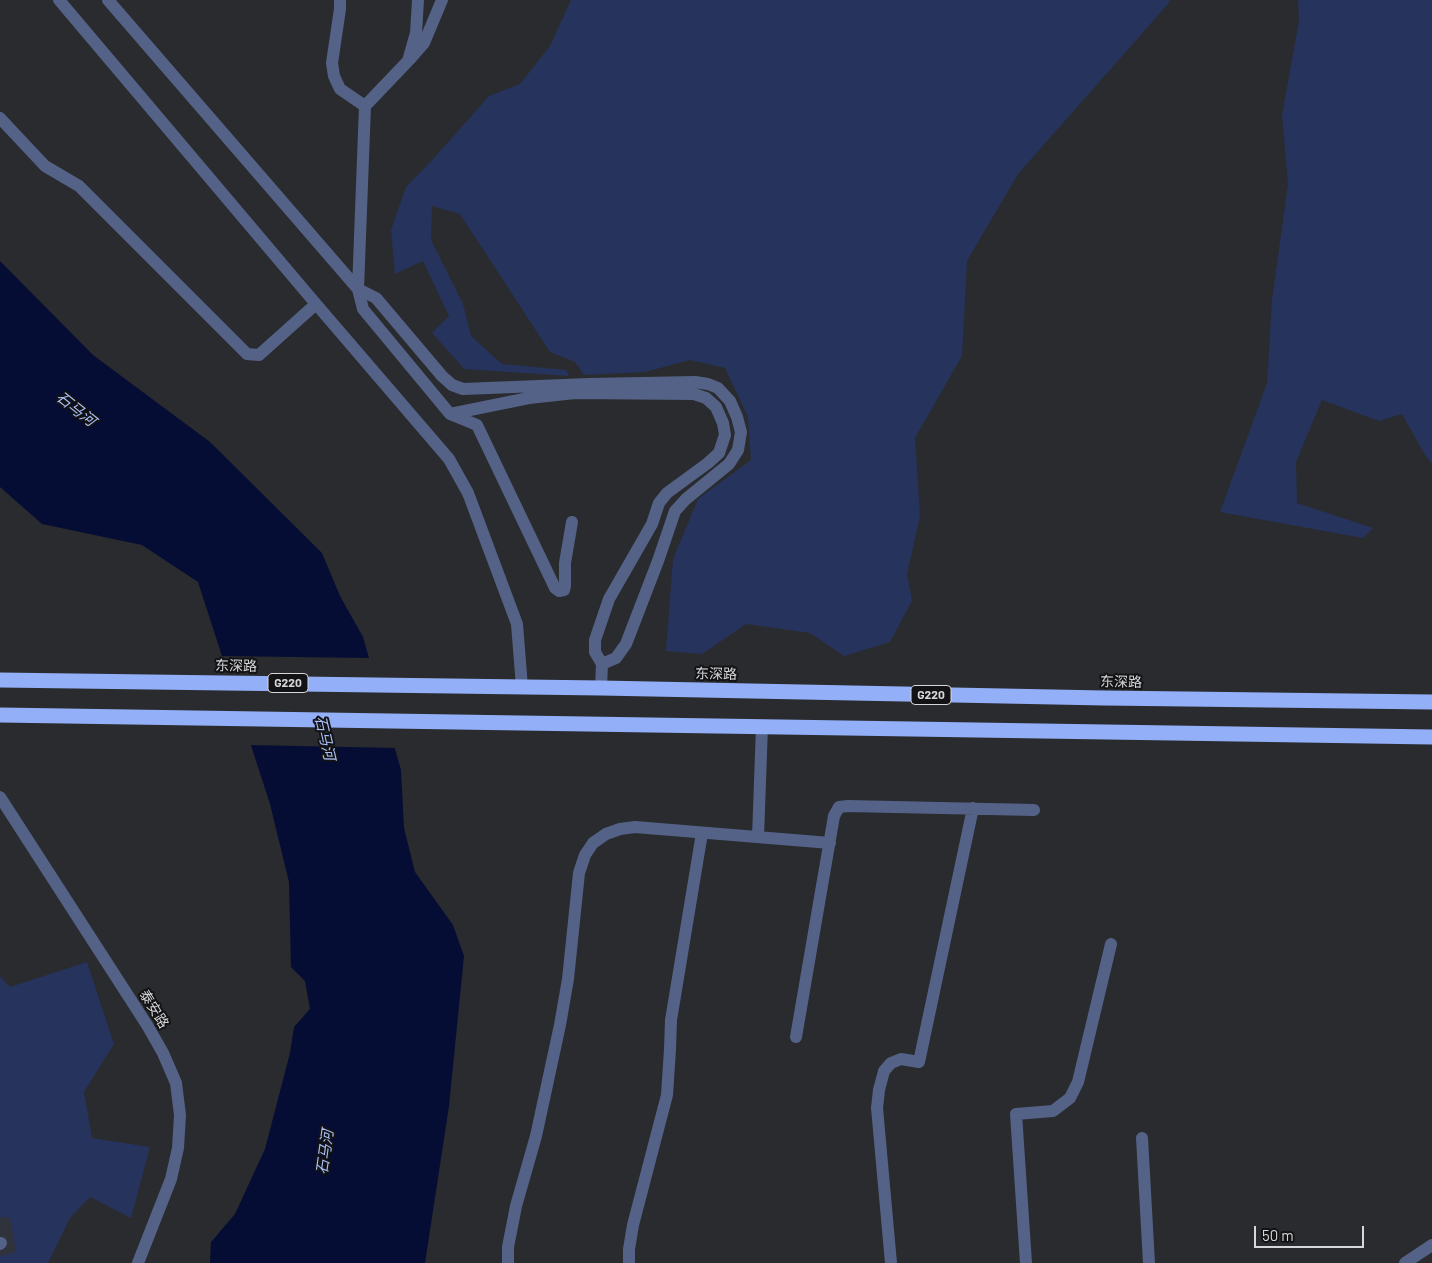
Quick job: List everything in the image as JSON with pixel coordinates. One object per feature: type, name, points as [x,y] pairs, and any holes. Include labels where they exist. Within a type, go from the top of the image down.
[{"type":"highway","name":"东深路","points":[[0,680],[522,686],[1104,698],[1432,702]]},
{"type":"highway","points":[[0,715],[1432,737]]},
{"type":"street","points":[[59,0],[449,459],[468,493],[517,624],[522,686]]},
{"type":"street","points":[[108,0],[358,290],[376,298],[442,376],[452,385],[463,389],[695,382],[718,388],[730,401],[738,416],[741,432],[738,450],[729,464],[686,499],[675,511],[626,644],[616,658],[602,664]]},
{"type":"street","points":[[340,0],[332,63],[334,76],[340,90],[365,106]]},
{"type":"street","points":[[408,61],[416,33],[418,0]]},
{"type":"street","points":[[442,0],[424,43],[365,106],[358,290],[363,309],[450,414],[477,425],[555,588],[559,591],[564,590],[566,586],[566,563],[572,522]]},
{"type":"street","points":[[0,118],[45,166],[79,186],[248,354],[259,355],[316,304]]},
{"type":"street","points":[[450,414],[528,398],[575,394],[694,394],[706,398],[716,407],[723,423],[725,435],[719,453],[667,493],[659,503],[652,524],[610,599],[595,640],[596,652],[602,664],[601,688]]},
{"type":"street","points":[[758,837],[762,726]]},
{"type":"street","name":"泰安路","points":[[0,797],[147,1025],[163,1053],[176,1083],[180,1115],[178,1148],[171,1178],[138,1263]]},
{"type":"street","points":[[796,1037],[836,811],[843,806],[1034,810]]},
{"type":"street","points":[[891,1263],[877,1108],[878,1090],[884,1071],[891,1063],[901,1059],[919,1062],[973,808]]},
{"type":"street","points":[[508,1263],[508,1248],[516,1206],[536,1136],[560,1025],[568,979],[579,873],[584,855],[593,843],[606,834],[620,829],[635,827],[830,843]]},
{"type":"street","points":[[629,1263],[633,1225],[667,1095],[671,1020],[702,833]]},
{"type":"street","points":[[1026,1263],[1016,1114],[1053,1111],[1070,1098],[1078,1082],[1111,944]]},
{"type":"street","points":[[1142,1138],[1149,1263]]},
{"type":"street","points":[[1405,1263],[1431,1247]]},
{"type":"shaded area","points":[[571,0],[1170,0],[1018,174],[967,261],[962,356],[915,438],[920,516],[907,574],[912,601],[890,642],[844,656],[810,633],[746,624],[702,654],[666,651],[673,559],[698,499],[751,460],[748,417],[725,368],[690,360],[645,372],[584,375],[575,362],[550,352],[460,214],[432,206],[431,240],[463,304],[471,336],[502,364],[566,370],[569,376],[464,369],[432,333],[449,316],[423,261],[395,274],[391,230],[406,187],[489,96],[520,84],[550,46]]},
{"type":"shaded area","points":[[1298,0],[1432,0],[1432,464],[1402,414],[1379,421],[1322,400],[1296,462],[1297,503],[1373,528],[1363,538],[1220,512],[1267,383],[1272,300],[1288,184],[1282,115],[1299,21]]},
{"type":"shaded area","points":[[87,962],[114,1044],[84,1092],[92,1138],[150,1147],[131,1218],[90,1197],[70,1218],[48,1263],[0,1263],[0,1256],[16,1252],[10,1218],[0,1217],[0,976],[10,987]]},
{"type":"shaded area","points":[[0,1210],[49,1213],[33,1263],[0,1263]]},
{"type":"water","name":"石马河","points":[[0,261],[93,355],[210,442],[322,553],[340,596],[363,637],[401,770],[404,828],[415,872],[453,925],[464,956],[449,1106],[425,1263],[210,1263],[211,1242],[235,1214],[265,1149],[290,1053],[294,1027],[310,1009],[305,981],[291,967],[289,882],[270,804],[198,582],[142,545],[42,524],[0,487]]},
{"type":"pier","points":[[219,656],[371,658],[397,748],[248,745]]}]
